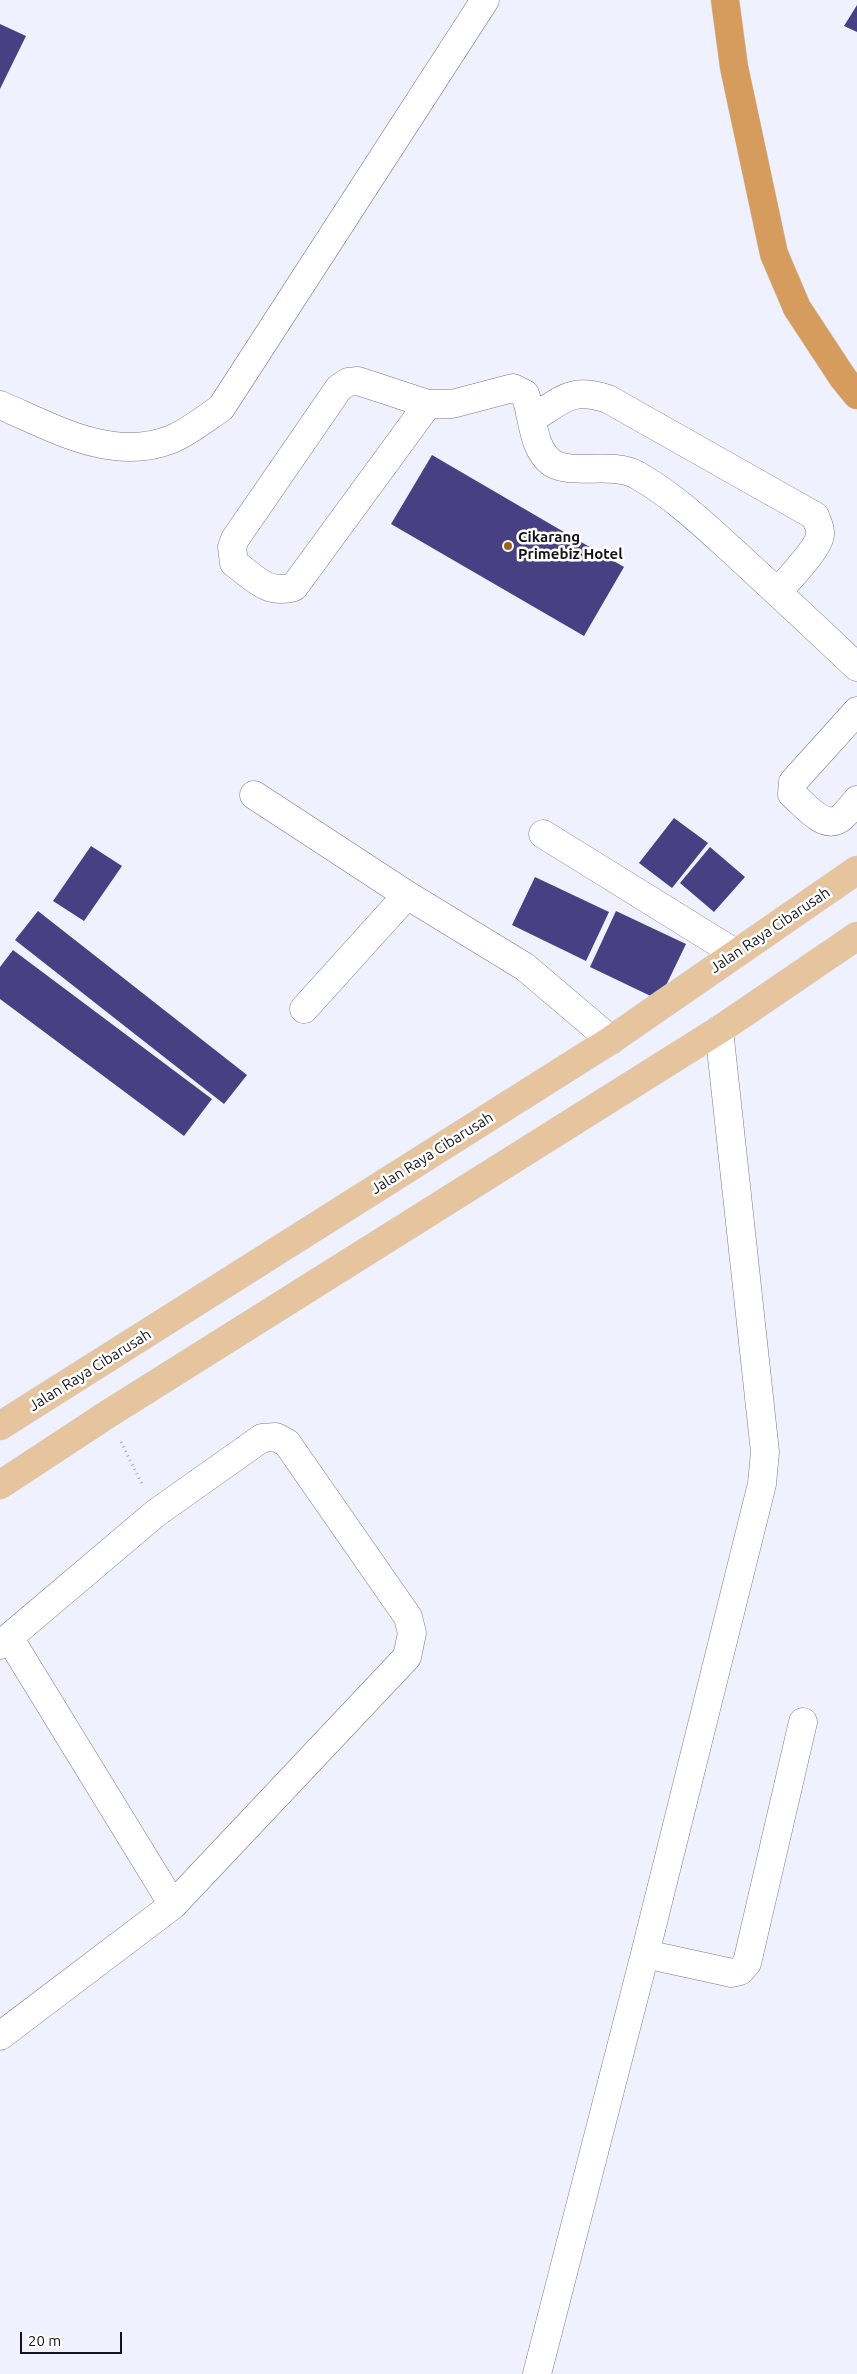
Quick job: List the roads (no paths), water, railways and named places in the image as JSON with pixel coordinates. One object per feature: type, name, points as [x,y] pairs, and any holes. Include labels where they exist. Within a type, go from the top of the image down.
[{"type":"highway","points":[[726,0],[734,68],[774,254],[797,308],[843,378],[857,395]]},
{"type":"main road","name":"Jalan Raya Cibarusah","points":[[0,1426],[611,1040],[857,870]]},
{"type":"main road","points":[[0,1485],[108,1414],[719,1030],[857,936]]},
{"type":"lane","points":[[0,405],[86,442],[135,449],[173,439],[221,408],[485,0]]},
{"type":"lane","points":[[428,404],[294,587],[284,590],[272,590],[234,563],[232,546],[235,539],[339,388],[348,382],[358,381],[428,404],[452,404],[513,388],[525,394],[535,437],[551,462],[562,467],[618,468],[636,474],[678,502],[778,592],[857,667]]},
{"type":"lane","points":[[532,418],[571,395],[584,392],[608,399],[815,516],[820,536],[816,545],[778,592]]},
{"type":"lane","points":[[857,711],[793,782],[792,794],[821,820],[832,821],[840,819],[857,800]]},
{"type":"lane","points":[[254,796],[407,895],[525,967],[611,1040]]},
{"type":"lane","points":[[543,834],[736,953]]},
{"type":"lane","points":[[304,1009],[407,895]]},
{"type":"lane","points":[[537,2374],[645,1954],[762,1484],[764,1452],[719,1030]]},
{"type":"lane","points":[[0,2036],[174,1905],[407,1657],[412,1633],[408,1617],[287,1443],[276,1438],[262,1438],[156,1513],[5,1642],[174,1905]]},
{"type":"lane","points":[[645,1954],[732,1973],[744,1968],[747,1963],[803,1722]]},
{"type":"place","name":"Cikarang Primebiz Hotel","points":[[508,546]]}]
